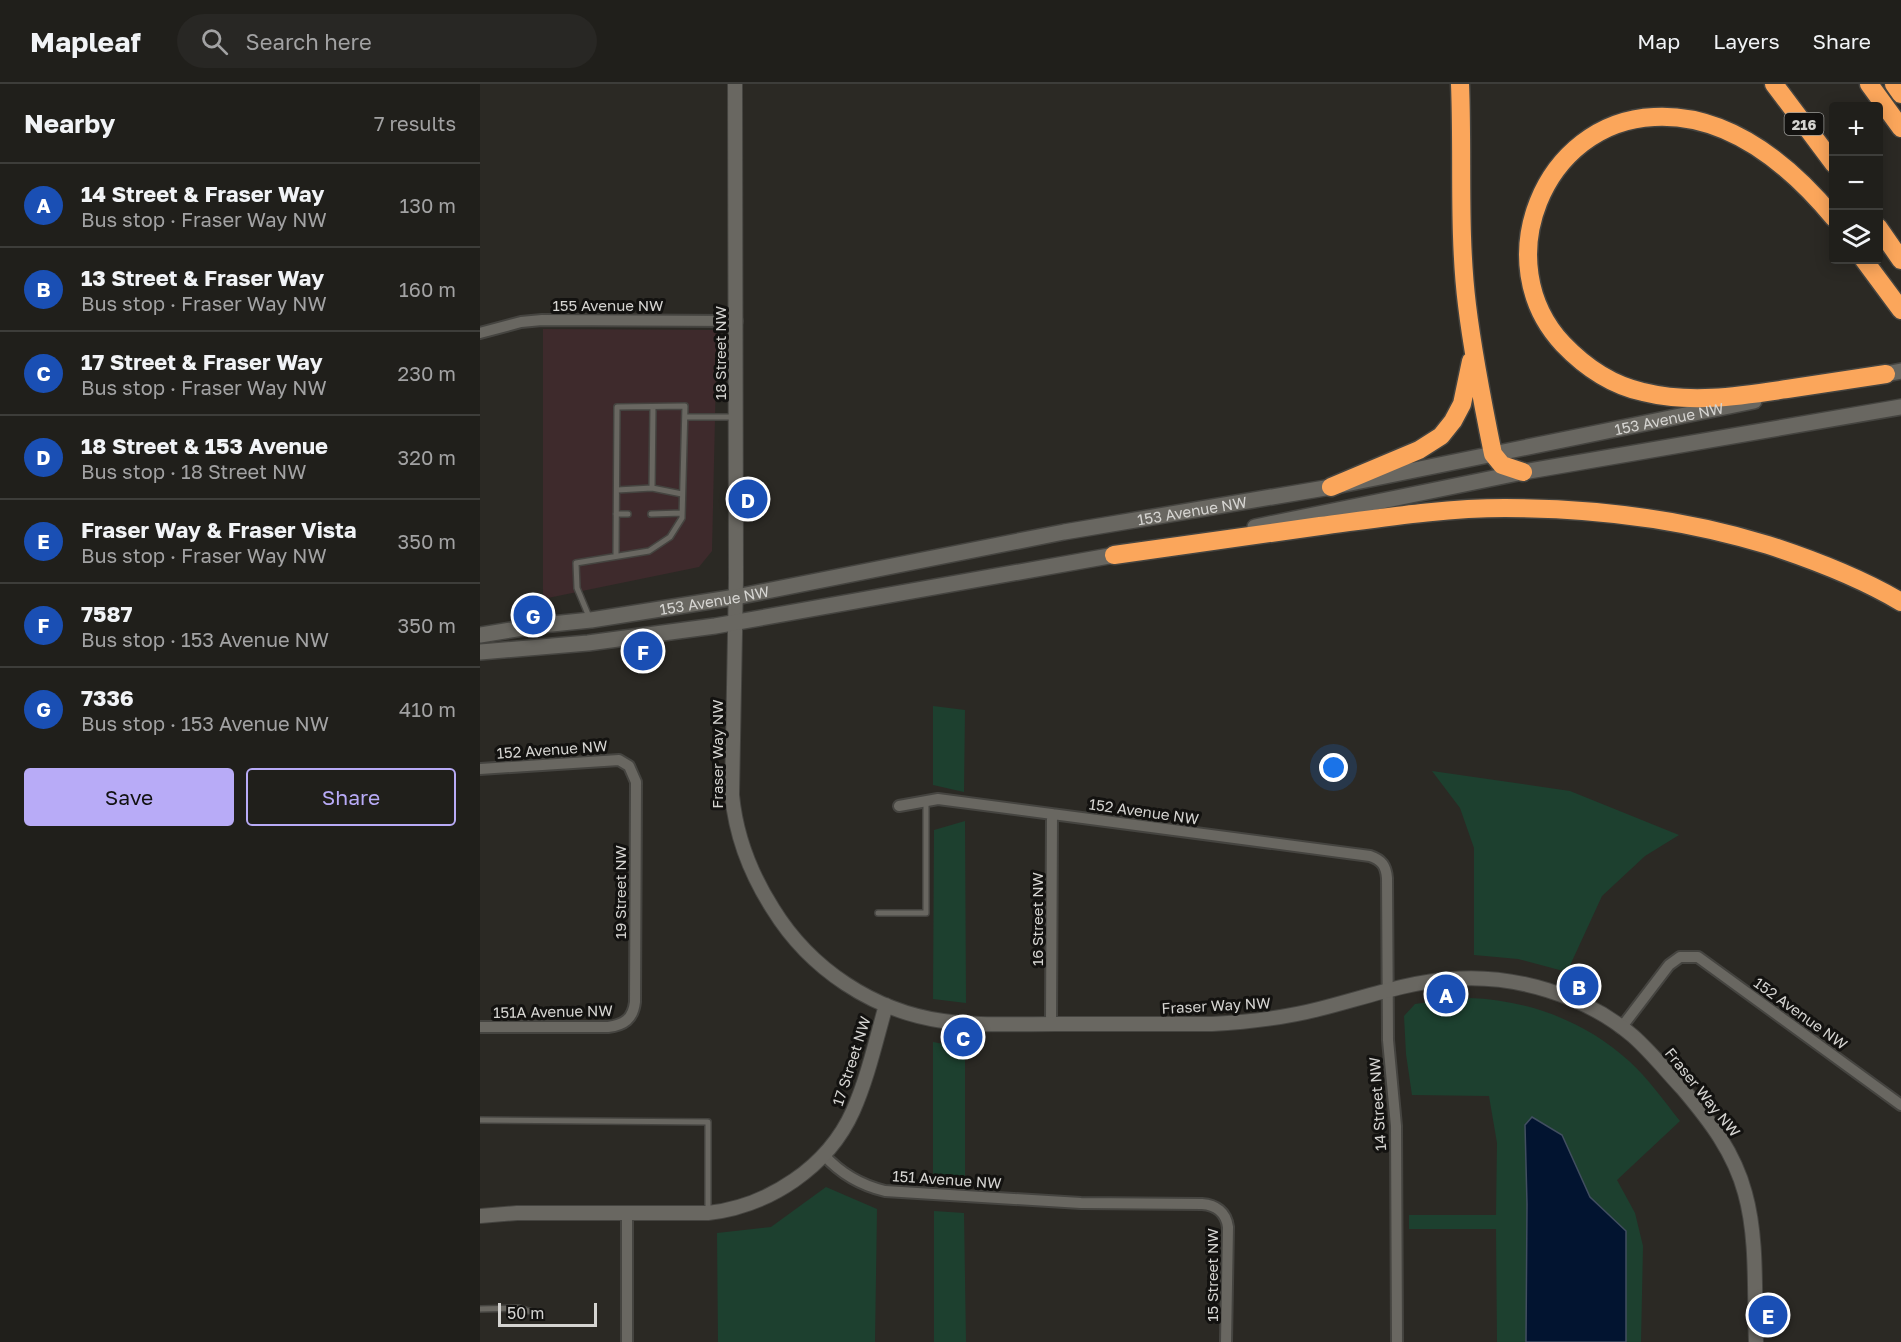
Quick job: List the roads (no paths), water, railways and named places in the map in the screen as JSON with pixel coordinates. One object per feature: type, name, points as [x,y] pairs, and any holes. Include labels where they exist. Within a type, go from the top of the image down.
[{"type":"highway","points":[[1460,84],[1461,223],[1467,304],[1473,347],[1493,454],[1502,465],[1522,472]]},
{"type":"highway","name":"216","points":[[1774,84],[1829,159]]},
{"type":"highway","points":[[1869,84],[1901,128]]},
{"type":"highway","points":[[1894,84],[1901,94]]},
{"type":"highway","points":[[1829,213],[1797,177],[1747,140],[1692,120],[1654,117],[1632,121],[1612,127],[1578,148],[1563,161],[1551,177],[1542,193],[1530,226],[1527,261],[1530,283],[1537,305],[1553,334],[1580,363],[1609,380],[1643,392],[1698,399],[1732,397],[1894,373]]},
{"type":"highway","points":[[1883,234],[1901,260]]},
{"type":"highway","points":[[1867,264],[1901,310]]},
{"type":"highway","points":[[1331,487],[1419,450],[1442,436],[1453,422],[1462,404],[1473,347]]},
{"type":"highway","points":[[1114,555],[1376,518],[1464,509],[1583,510],[1655,519],[1744,538],[1814,560],[1882,590],[1901,602]]},
{"type":"main road","name":"153 Avenue NW","points":[[480,635],[736,597],[1064,532],[1331,487],[1894,373]]},
{"type":"main road","name":"153 Avenue NW","points":[[480,652],[588,643],[735,623],[1114,555],[1522,472],[1900,407]]},
{"type":"street","name":"18 Street NW","points":[[735,84],[737,321],[735,623]]},
{"type":"street","name":"155 Avenue NW","points":[[480,333],[520,322],[542,320],[737,321]]},
{"type":"street","name":"Fraser Way NW","points":[[735,623],[732,795],[735,824],[754,877],[780,921],[808,954],[828,972],[886,1005],[908,1013],[942,1021],[979,1024],[1250,1022],[1316,1010],[1422,982],[1453,978],[1514,982],[1556,993],[1578,1003],[1633,1036],[1693,1101],[1732,1155],[1746,1194],[1750,1217],[1756,1342]]},
{"type":"street","name":"152 Avenue NW","points":[[480,769],[612,760],[625,762]]},
{"type":"street","name":"19 Street NW","points":[[625,762],[633,772],[636,782],[635,1002],[631,1016],[625,1023]]},
{"type":"street","name":"152 Avenue NW","points":[[899,806],[938,800],[1370,856],[1383,864]]},
{"type":"street","name":"16 Street NW","points":[[1051,1024],[1052,814]]},
{"type":"street","name":"14 Street NW","points":[[1383,864],[1387,870],[1389,1060],[1396,1126],[1397,1342]]},
{"type":"street","name":"152 Avenue NW","points":[[1622,1028],[1669,965],[1680,957],[1690,956],[1704,960],[1901,1105]]},
{"type":"street","name":"17 Street NW","points":[[824,1155],[844,1128],[858,1099],[886,1005]]},
{"type":"street","name":"151A Avenue NW","points":[[480,1027],[608,1027],[625,1023]]},
{"type":"street","name":"151 Avenue NW","points":[[824,1155],[837,1169],[849,1177],[885,1191],[1081,1203],[1202,1204],[1220,1209]]},
{"type":"street","points":[[480,1216],[518,1213],[708,1213],[733,1209],[768,1196],[799,1177],[824,1155]]},
{"type":"street","name":"15 Street NW","points":[[1220,1209],[1228,1227],[1226,1342]]},
{"type":"street","points":[[627,1212],[627,1342]]},
{"type":"lane","points":[[591,620],[576,588],[576,563],[649,551],[670,537],[681,518],[685,406],[618,407],[616,556]]},
{"type":"lane","points":[[652,488],[653,407]]},
{"type":"lane","points":[[685,417],[737,417]]},
{"type":"lane","points":[[617,490],[652,488],[682,494]]},
{"type":"lane","points":[[651,514],[682,513]]},
{"type":"lane","points":[[616,514],[628,514]]},
{"type":"lane","points":[[878,913],[926,913],[926,801]]},
{"type":"lane","points":[[480,1120],[708,1122],[708,1213]]},
{"type":"lane","points":[[480,1309],[519,1308],[538,1314]]},
{"type":"water","points":[[1532,1117],[1562,1135],[1590,1197],[1626,1231],[1626,1342],[1526,1342],[1525,1125]]},
{"type":"place","name":"18 Street & 153 Avenue","points":[[748,499]]},
{"type":"place","name":"7336","points":[[533,615]]},
{"type":"place","name":"7587","points":[[643,651]]},
{"type":"place","name":"13 Street & Fraser Way","points":[[1579,986]]},
{"type":"place","name":"14 Street & Fraser Way","points":[[1446,994]]},
{"type":"place","name":"17 Street & Fraser Way","points":[[963,1037]]},
{"type":"place","name":"Fraser Way & Fraser Vista","points":[[1768,1315]]}]
